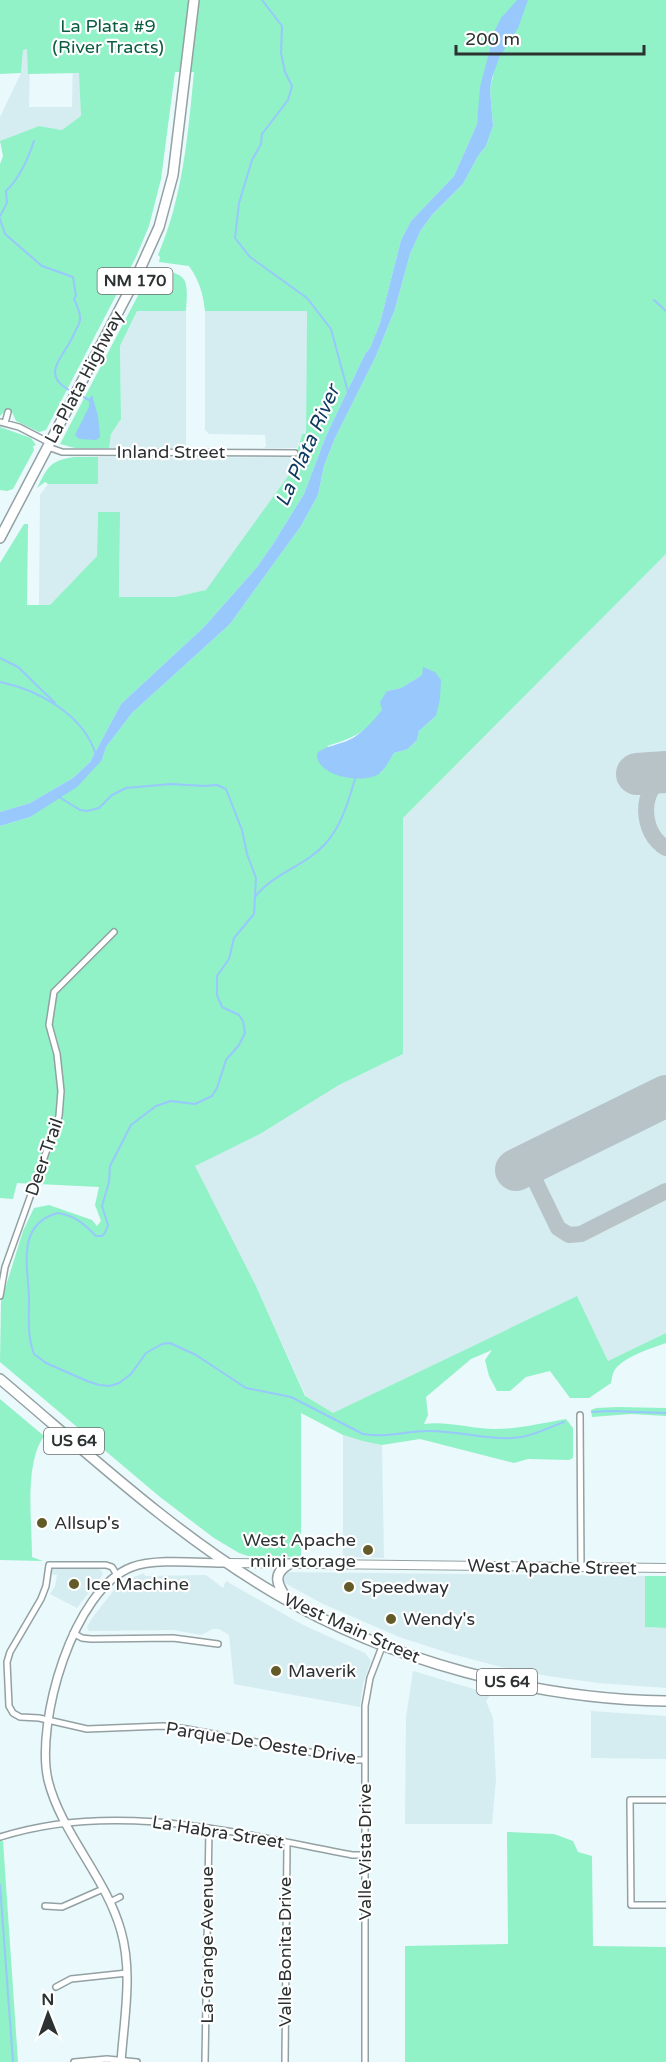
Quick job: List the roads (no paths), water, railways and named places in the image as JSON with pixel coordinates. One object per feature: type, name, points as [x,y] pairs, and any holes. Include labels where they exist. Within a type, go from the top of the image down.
[{"type":"highway","name":"La Plata Highway","points":[[0,538],[136,278],[159,227],[173,175],[194,0]]},
{"type":"highway","name":"West Main Street","points":[[0,1379],[161,1515],[228,1563],[287,1600],[332,1623],[382,1644],[461,1671],[519,1684],[598,1697],[666,1701]]},
{"type":"highway","points":[[287,1600],[279,1587],[278,1580],[279,1571],[289,1564]]},
{"type":"main road","name":"West Apache Street","points":[[228,1563],[666,1568]]},
{"type":"street","points":[[3,422],[8,412]]},
{"type":"street","name":"Inland Street","points":[[3,422],[62,452],[295,453]]},
{"type":"street","name":"Deer Trail","points":[[0,1296],[6,1267],[59,1116],[61,1091],[57,1054],[49,1025],[54,992],[114,932]]},
{"type":"street","points":[[580,1416],[581,1568]]},
{"type":"street","name":"West Apache Street","points":[[117,1575],[130,1567],[146,1563],[228,1563]]},
{"type":"street","points":[[49,1720],[20,1717],[13,1713],[9,1706],[7,1662],[10,1652],[41,1599],[46,1586],[49,1565],[110,1566],[117,1575],[94,1599],[73,1633],[60,1668],[49,1720],[46,1756],[48,1779],[66,1822],[110,1902],[122,1933],[127,1973],[121,2061]]},
{"type":"street","points":[[73,1633],[86,1638],[173,1638],[218,1644]]},
{"type":"street","name":"Valle Vista Drive","points":[[365,2062],[367,1692],[382,1644]]},
{"type":"street","name":"Parque De Oeste Drive","points":[[49,1720],[87,1729],[163,1726],[179,1728],[352,1760],[365,1760]]},
{"type":"street","points":[[666,1800],[630,1800],[631,1905],[666,1905]]},
{"type":"street","name":"La Habra Street","points":[[0,1837],[66,1822],[152,1820],[209,1828],[352,1855],[365,1855]]},
{"type":"street","name":"La Grange Avenue","points":[[205,2062],[209,1828]]},
{"type":"street","name":"Valle Bonita Drive","points":[[285,2062],[287,1843]]},
{"type":"street","points":[[45,1906],[62,1907],[103,1889]]},
{"type":"street","points":[[110,1902],[120,1897]]},
{"type":"street","points":[[56,1987],[71,1979],[127,1973]]},
{"type":"street","points":[[74,2062],[107,2059],[137,2062]]},
{"type":"water","points":[[517,0],[528,0],[518,28],[499,58],[492,78],[490,90],[493,126],[486,146],[463,184],[432,215],[421,230],[410,254],[395,309],[376,356],[335,438],[324,466],[318,495],[301,526],[230,624],[132,713],[106,747],[102,760],[77,787],[30,817],[0,826],[0,812],[30,803],[73,778],[90,762],[121,704],[204,627],[257,567],[273,544],[304,494],[326,436],[370,348],[380,323],[401,240],[411,221],[454,176],[477,124],[480,87],[495,30],[501,18]]},
{"type":"water","points":[[92,395],[98,416],[100,437],[96,440],[79,439],[75,435],[89,407],[89,399]]},
{"type":"water","points":[[423,667],[435,672],[441,680],[440,699],[436,716],[419,731],[417,740],[408,749],[394,753],[382,771],[373,777],[342,777],[324,768],[317,753],[349,740],[363,731],[382,710],[380,702],[387,691],[401,688],[422,675]]},
{"type":"waterway","name":"La Plata River","points":[[262,0],[282,26],[281,53],[285,72],[292,86],[288,100],[262,134],[261,144],[252,160],[239,203],[235,238],[250,257],[307,298],[331,329],[348,392]]},
{"type":"waterway","points":[[0,216],[7,203],[6,191],[23,168],[34,141]]},
{"type":"waterway","points":[[0,219],[5,234],[42,266],[73,277],[76,296],[74,299],[80,322],[56,366],[55,373],[63,386],[73,392]]},
{"type":"waterway","points":[[654,300],[666,311]]},
{"type":"waterway","points":[[78,394],[89,400]]},
{"type":"waterway","points":[[0,658],[18,667],[55,703]]},
{"type":"waterway","points":[[0,682],[30,691],[71,716],[90,741],[96,755]]},
{"type":"waterway","points":[[255,897],[271,882],[318,851],[332,836],[347,805],[355,779]]},
{"type":"waterway","points":[[59,797],[80,810],[87,811],[99,808],[112,795],[126,788],[171,784],[217,785],[226,789],[242,830],[247,854],[256,878],[254,914],[234,938],[229,959],[217,976],[217,995],[222,1007],[239,1015],[243,1021],[245,1033],[239,1045],[226,1060],[212,1096],[195,1104],[171,1101],[156,1106],[131,1125],[110,1166],[109,1182],[102,1206],[108,1225],[102,1236],[96,1236],[75,1218],[58,1213],[45,1218],[36,1226],[27,1248],[29,1333],[34,1354],[46,1363],[87,1381],[110,1386],[119,1383],[131,1374],[146,1353],[162,1344],[170,1343],[196,1355],[246,1388],[291,1397],[363,1434],[439,1431],[510,1438],[532,1435],[564,1422]]},
{"type":"waterway","points":[[592,1412],[666,1413]]},
{"type":"waterway","points":[[0,1885],[13,2062]]},
{"type":"place","name":"Allsup's","points":[[42,1523]]},
{"type":"place","name":"West Apache mini storage","points":[[368,1550]]},
{"type":"place","name":"Ice Machine","points":[[74,1584]]},
{"type":"place","name":"Speedway","points":[[349,1587]]},
{"type":"place","name":"Wendy's","points":[[391,1619]]},
{"type":"place","name":"Maverik","points":[[276,1671]]},
{"type":"park label","name":"La Plata #9 (River Tracts)","points":[[108,36]]}]
